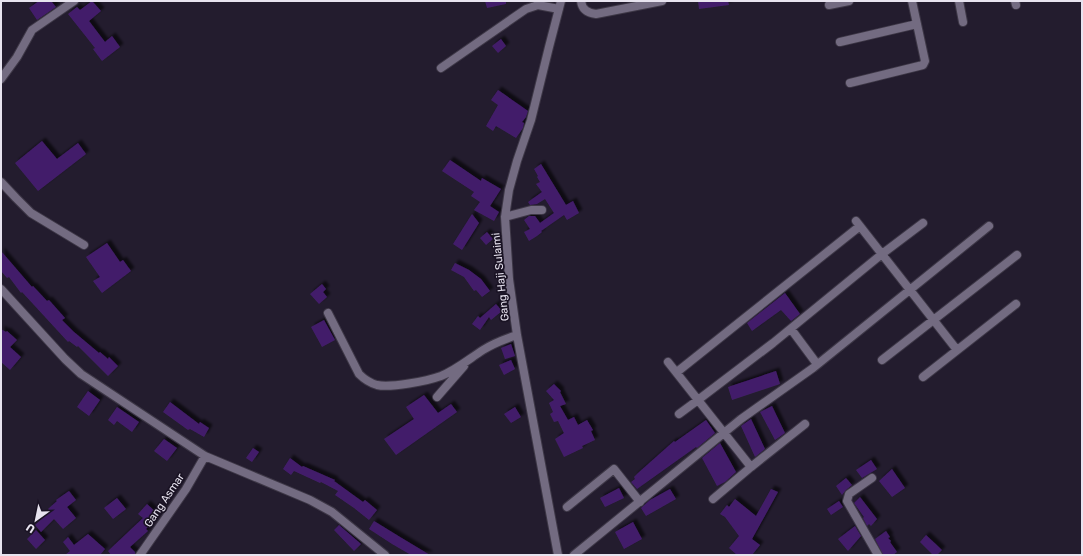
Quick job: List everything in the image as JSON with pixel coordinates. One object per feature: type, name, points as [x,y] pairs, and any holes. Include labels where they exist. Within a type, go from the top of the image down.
[{"type":"street","points":[[1,79],[17,57],[32,30],[74,1]]},
{"type":"street","points":[[581,1],[582,7],[586,11],[591,14],[596,14],[662,1]]},
{"type":"street","points":[[829,5],[849,1]]},
{"type":"street","points":[[850,82],[923,64],[925,61],[912,1]]},
{"type":"street","points":[[959,1],[963,22]]},
{"type":"street","points":[[441,68],[526,9],[538,5],[560,5]]},
{"type":"street","name":"Gang Haji Sulaimi","points":[[558,555],[517,335],[509,279],[506,217],[509,190],[531,120],[548,47],[560,5]]},
{"type":"street","points":[[840,42],[917,24]]},
{"type":"street","points":[[1,182],[31,213],[84,245]]},
{"type":"street","points":[[506,217],[531,210],[542,210]]},
{"type":"street","points":[[677,372],[858,223],[957,350]]},
{"type":"street","points":[[679,414],[791,329],[882,254],[923,223]]},
{"type":"street","points":[[574,555],[753,410],[817,364],[989,226]]},
{"type":"street","points":[[882,360],[1017,255]]},
{"type":"street","points":[[1,289],[65,359],[81,374],[205,456],[321,505],[343,520],[385,555]]},
{"type":"street","points":[[923,376],[1016,304]]},
{"type":"street","points":[[328,313],[359,374],[372,383],[388,386],[441,376],[491,345],[517,335]]},
{"type":"street","points":[[791,329],[817,364]]},
{"type":"street","points":[[438,397],[468,360]]},
{"type":"street","points":[[668,362],[751,467]]},
{"type":"street","points":[[713,499],[806,424]]},
{"type":"street","name":"Gang Asmar","points":[[140,555],[182,495],[205,456]]},
{"type":"street","points":[[567,507],[614,469],[640,502]]},
{"type":"street","points":[[872,478],[849,494],[846,501],[878,555]]},
{"type":"building","points":[[39,1],[51,1],[56,7],[37,20],[29,8]]},
{"type":"building","points":[[92,1],[101,11],[89,21],[105,42],[112,36],[120,47],[102,61],[93,49],[95,48],[68,14],[77,7],[80,10]]},
{"type":"building","points":[[485,1],[506,1],[506,4],[487,8]]},
{"type":"building","points":[[698,1],[728,1],[729,5],[699,9]]},
{"type":"building","points":[[501,39],[506,46],[498,53],[492,46]]},
{"type":"building","points":[[498,90],[528,111],[522,122],[524,123],[523,128],[516,138],[496,126],[493,131],[486,126],[498,105],[491,100]]},
{"type":"building","points":[[42,141],[57,159],[78,143],[86,154],[38,191],[15,163]]},
{"type":"building","points":[[450,160],[481,181],[482,178],[501,189],[490,206],[499,212],[494,221],[474,210],[480,202],[471,196],[474,192],[442,171]]},
{"type":"building","points":[[541,164],[566,205],[573,201],[579,213],[567,220],[564,215],[529,241],[524,232],[530,229],[524,220],[529,216],[535,216],[540,223],[554,213],[545,199],[537,204],[530,205],[528,202],[542,192],[536,184],[540,182],[534,169]]},
{"type":"building","points":[[472,214],[479,223],[462,250],[453,244]]},
{"type":"building","points":[[487,232],[493,239],[486,245],[480,238]]},
{"type":"building","points":[[107,243],[120,262],[123,260],[131,271],[102,293],[93,281],[100,277],[86,257]]},
{"type":"building","points":[[1,251],[32,287],[33,286],[47,301],[49,300],[65,318],[62,320],[74,332],[99,353],[100,352],[108,359],[109,357],[118,366],[108,376],[78,346],[77,347],[69,341],[68,342],[22,292],[21,293],[9,277],[7,278],[1,271]]},
{"type":"building","points":[[455,263],[469,270],[481,279],[490,291],[482,297],[476,290],[474,291],[464,277],[451,270]]},
{"type":"building","points":[[322,284],[326,289],[323,292],[327,297],[319,304],[310,294]]},
{"type":"building","points":[[785,293],[800,314],[791,321],[781,310],[752,331],[747,323]]},
{"type":"building","points":[[496,304],[502,311],[491,320],[489,317],[480,330],[472,324],[478,316],[480,318]]},
{"type":"building","points":[[324,320],[335,340],[322,347],[311,327]]},
{"type":"building","points":[[1,329],[6,332],[7,331],[17,340],[10,347],[21,357],[10,370],[1,362]]},
{"type":"building","points":[[511,344],[515,356],[505,359],[501,348]]},
{"type":"building","points":[[511,360],[515,369],[504,375],[499,365]]},
{"type":"building","points":[[776,371],[780,384],[732,400],[728,387]]},
{"type":"building","points":[[554,384],[561,391],[560,392],[566,404],[560,406],[568,420],[574,417],[578,425],[587,420],[593,430],[591,431],[595,440],[582,446],[583,448],[564,457],[555,439],[564,433],[558,421],[554,422],[550,414],[553,412],[549,403],[554,400],[546,391]]},
{"type":"building","points":[[88,391],[100,400],[89,416],[77,407]]},
{"type":"building","points":[[424,395],[438,413],[451,404],[457,412],[396,455],[384,439],[414,419],[406,407]]},
{"type":"building","points":[[170,402],[199,424],[200,422],[209,428],[204,437],[190,429],[188,430],[163,412]]},
{"type":"building","points":[[772,406],[785,433],[775,440],[760,412]]},
{"type":"building","points":[[117,407],[139,422],[132,432],[117,421],[114,425],[108,420]]},
{"type":"building","points":[[515,407],[521,417],[511,423],[504,414]]},
{"type":"building","points":[[751,419],[765,449],[755,457],[741,426]]},
{"type":"building","points":[[706,420],[715,433],[697,448],[696,447],[637,489],[631,482],[635,479],[634,477],[638,473],[674,441],[675,442]]},
{"type":"building","points":[[164,439],[177,448],[167,461],[154,451]]},
{"type":"building","points":[[720,443],[736,472],[725,482],[717,486],[702,458]]},
{"type":"building","points":[[253,448],[259,452],[252,462],[246,458]]},
{"type":"building","points":[[290,458],[302,467],[303,466],[335,480],[334,481],[363,502],[365,500],[377,510],[369,520],[335,495],[338,491],[294,471],[291,475],[283,469]]},
{"type":"building","points":[[871,460],[877,469],[862,478],[856,470]]},
{"type":"building","points":[[892,469],[905,488],[892,497],[879,481]]},
{"type":"building","points":[[846,478],[852,485],[842,495],[836,486]]},
{"type":"building","points":[[619,488],[624,498],[605,507],[600,498]]},
{"type":"building","points":[[670,489],[676,499],[646,516],[641,508],[650,500]]},
{"type":"building","points":[[771,489],[778,492],[752,539],[760,545],[752,555],[737,555],[729,548],[739,536],[725,517],[720,514],[727,505],[729,507],[735,499],[756,516]]},
{"type":"building","points":[[69,491],[76,500],[67,507],[76,518],[63,529],[54,519],[41,532],[35,525],[50,511],[48,509],[57,501],[56,500]]},
{"type":"building","points":[[860,497],[877,519],[871,526],[869,524],[867,526],[863,518],[864,517],[854,503]]},
{"type":"building","points":[[117,498],[126,509],[113,519],[104,508]]},
{"type":"building","points":[[839,501],[843,507],[831,515],[827,509]]},
{"type":"building","points":[[147,504],[159,515],[146,529],[148,531],[130,547],[135,552],[135,555],[111,555],[108,551],[143,518],[138,514]]},
{"type":"building","points":[[374,521],[430,555],[411,555],[392,544],[369,529]]},
{"type":"building","points":[[633,522],[642,539],[624,549],[615,532]]},
{"type":"building","points":[[339,525],[361,544],[354,551],[334,530]]},
{"type":"building","points":[[855,526],[861,536],[848,551],[838,539]]},
{"type":"building","points":[[36,530],[45,540],[36,549],[27,539]]},
{"type":"building","points":[[886,531],[890,537],[888,538],[891,541],[890,542],[897,552],[893,555],[883,555],[875,539]]},
{"type":"building","points":[[88,534],[105,549],[100,555],[65,555],[70,551],[63,542],[68,537],[74,545]]},
{"type":"building","points":[[926,535],[942,550],[937,555],[933,555],[920,542]]}]
